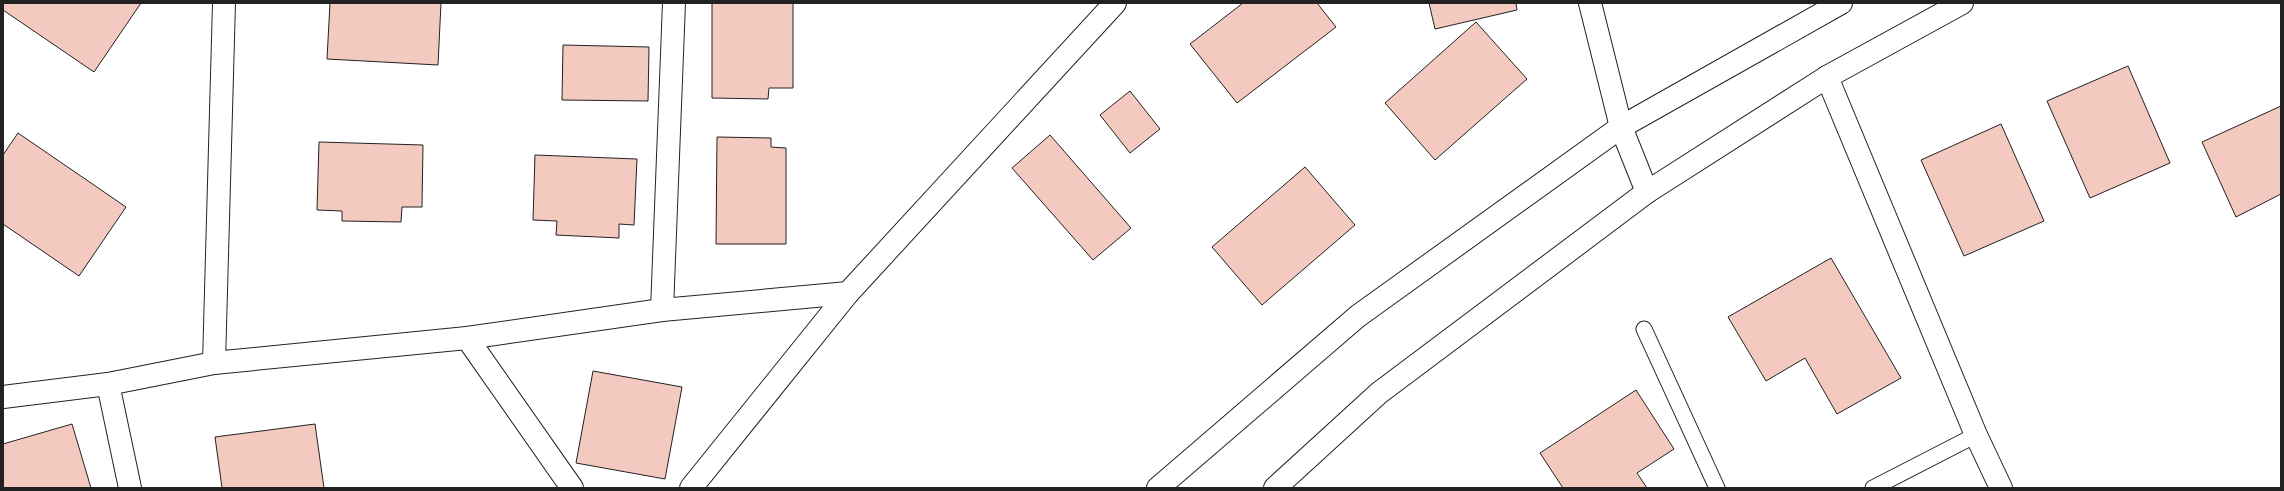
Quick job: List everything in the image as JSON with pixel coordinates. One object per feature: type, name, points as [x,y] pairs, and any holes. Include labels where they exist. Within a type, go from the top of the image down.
[{"type":"street","points":[[214,363],[224,3]]},
{"type":"street","points":[[662,310],[674,3]]},
{"type":"street","points":[[690,488],[848,294],[1114,3]]},
{"type":"street","points":[[1590,3],[1621,127],[1647,192]]},
{"type":"street","points":[[1158,488],[1358,316],[1621,127],[1841,3]]},
{"type":"street","points":[[1275,488],[1379,392],[1647,192],[1827,77],[1962,3]]},
{"type":"street","points":[[1827,77],[1976,435],[2001,488]]},
{"type":"street","points":[[3,397],[108,384],[214,363],[468,338],[662,310],[848,294]]},
{"type":"street","points":[[468,338],[572,488]]},
{"type":"street","points":[[108,384],[130,488]]},
{"type":"lane","points":[[1644,329],[1717,488]]},
{"type":"lane","points":[[1873,488],[1976,435]]},
{"type":"building","points":[[3,3],[141,3],[94,72],[3,10]]},
{"type":"building","points":[[330,3],[441,3],[438,65],[327,59]]},
{"type":"building","points":[[712,3],[793,3],[793,88],[769,88],[768,99],[712,98]]},
{"type":"building","points":[[1243,3],[1317,3],[1336,27],[1237,103],[1190,44]]},
{"type":"building","points":[[1429,3],[1516,3],[1517,10],[1435,29]]},
{"type":"building","points":[[1476,22],[1527,79],[1435,160],[1385,103]]},
{"type":"building","points":[[563,45],[649,47],[648,101],[562,100]]},
{"type":"building","points":[[2128,66],[2170,163],[2090,198],[2047,101]]},
{"type":"building","points":[[1130,91],[1160,129],[1130,153],[1100,115]]},
{"type":"building","points":[[2281,106],[2281,194],[2236,217],[2202,142]]},
{"type":"building","points":[[2001,124],[2044,221],[1964,256],[1921,160]]},
{"type":"building","points":[[18,133],[126,207],[79,276],[3,224],[3,155]]},
{"type":"building","points":[[1050,135],[1131,228],[1093,260],[1012,168]]},
{"type":"building","points":[[717,137],[771,138],[771,147],[786,148],[786,244],[716,244]]},
{"type":"building","points":[[319,142],[423,145],[422,207],[402,207],[401,222],[342,221],[342,211],[317,210]]},
{"type":"building","points":[[535,155],[637,159],[634,225],[619,224],[619,238],[556,235],[557,221],[533,220]]},
{"type":"building","points":[[1305,167],[1355,225],[1262,305],[1212,247]]},
{"type":"building","points":[[1831,258],[1901,378],[1837,414],[1805,358],[1766,381],[1728,317]]},
{"type":"building","points":[[593,371],[682,387],[665,479],[576,463]]},
{"type":"building","points":[[1636,390],[1674,449],[1637,473],[1647,488],[1563,488],[1540,453]]},
{"type":"building","points":[[72,424],[91,488],[3,488],[3,444]]},
{"type":"building","points":[[315,424],[324,488],[222,488],[215,437]]}]
